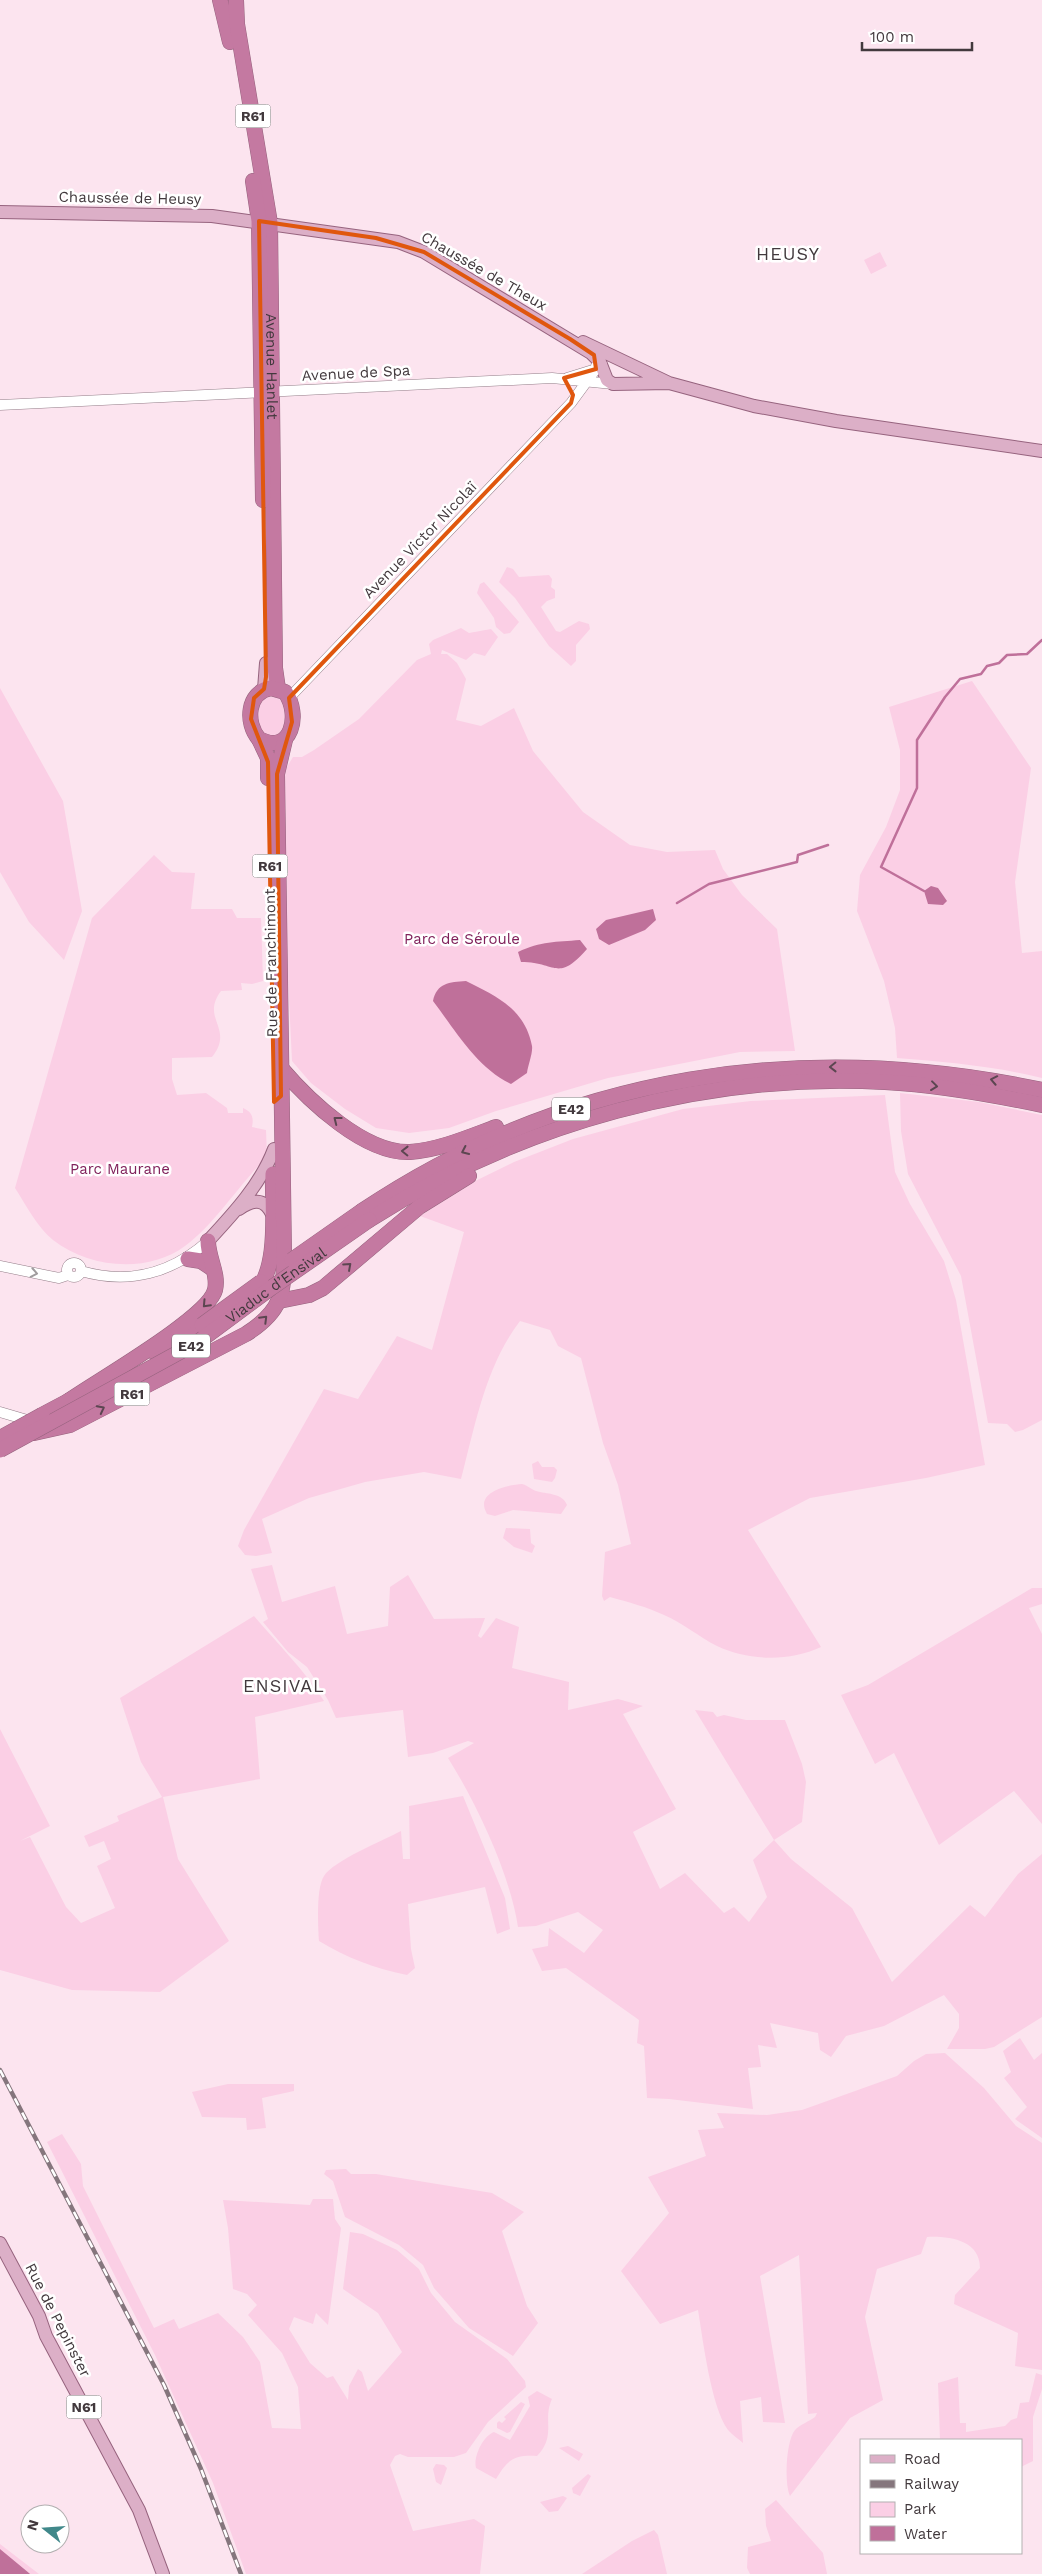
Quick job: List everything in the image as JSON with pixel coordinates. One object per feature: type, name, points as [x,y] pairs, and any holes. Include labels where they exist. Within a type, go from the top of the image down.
[{"type":"highway","name":"R61","points":[[220,0],[264,222]]},
{"type":"highway","name":"Avenue Hanlet","points":[[236,0],[240,46],[264,222],[266,663]]},
{"type":"highway","name":"Avenue Hanlet","points":[[266,392],[277,692]]},
{"type":"highway","name":"R61","points":[[258,740],[251,726],[252,705],[259,692],[277,692],[292,722],[285,740]]},
{"type":"highway","points":[[258,740],[272,743],[285,740]]},
{"type":"highway","name":"Rue de Franchimont","points":[[258,740],[268,762],[278,1184]]},
{"type":"highway","name":"Rue de Franchimont","points":[[278,1184],[274,1149],[281,1068],[277,782],[278,758],[285,740]]},
{"type":"highway","points":[[281,1068],[315,1102],[360,1137],[392,1151],[411,1152],[439,1147],[594,1094],[671,1076],[758,1064],[799,1067]]},
{"type":"highway","name":"E42","points":[[365,1215],[441,1162],[510,1131],[574,1108],[626,1093],[685,1080],[747,1071],[799,1067],[860,1066],[926,1070],[992,1079],[1042,1090]]},
{"type":"highway","points":[[271,1252],[277,1265],[276,1279],[282,1294],[309,1295],[323,1288],[389,1230],[449,1187],[509,1156],[609,1122],[701,1101],[885,1082]]},
{"type":"highway","name":"E42","points":[[365,1215],[470,1164],[541,1135],[614,1112],[696,1094],[770,1084],[885,1082],[957,1089],[1042,1105]]},
{"type":"highway","points":[[277,1099],[294,1093],[315,1102]]},
{"type":"highway","name":"R61","points":[[0,1438],[57,1429],[83,1418],[246,1334],[264,1320],[282,1294],[283,1203],[278,1184]]},
{"type":"highway","name":"R61","points":[[0,1438],[42,1424],[192,1342],[231,1314],[258,1291],[264,1280],[271,1252],[272,1214],[278,1184]]},
{"type":"highway","name":"Viaduc d’Ensival","points":[[67,1402],[169,1346],[365,1215]]},
{"type":"highway","name":"Viaduc d’Ensival","points":[[0,1450],[198,1342],[365,1215]]},
{"type":"highway","points":[[67,1402],[148,1349],[204,1308],[212,1298],[216,1288],[208,1253],[208,1241]]},
{"type":"highway","points":[[188,1259],[201,1260],[213,1269]]},
{"type":"highway","name":"E42","points":[[0,1438],[67,1402]]},
{"type":"main road","name":"Chaussée de Heusy","points":[[0,212],[192,215],[264,222]]},
{"type":"main road","name":"Chaussée de Theux","points":[[264,222],[376,238],[424,252],[570,339],[597,363],[607,380],[613,384],[669,382]]},
{"type":"main road","name":"Chaussée de Theux","points":[[570,339],[599,348],[669,382],[779,411],[1042,451]]},
{"type":"main road","points":[[597,363],[612,360],[627,362],[627,376],[613,384]]},
{"type":"main road","name":"Avenue Hanlet","points":[[266,663],[277,692]]},
{"type":"main road","points":[[208,1241],[247,1195],[268,1166],[274,1149]]},
{"type":"main road","points":[[247,1195],[260,1188],[278,1184]]},
{"type":"main road","points":[[234,1211],[250,1202],[257,1201],[266,1205],[272,1214]]},
{"type":"main road","name":"Rue de Pepinster","points":[[0,2243],[39,2316],[46,2336],[139,2510],[163,2574]]},
{"type":"street","name":"Avenue de Spa","points":[[564,379],[597,363]]},
{"type":"street","points":[[572,403],[588,382],[597,363]]},
{"type":"street","name":"Avenue de Spa","points":[[0,405],[552,378],[613,384]]},
{"type":"street","points":[[552,378],[569,386],[573,395],[572,403]]},
{"type":"street","points":[[572,403],[613,384]]},
{"type":"street","name":"Avenue Victor Nicolaï","points":[[277,692],[572,403]]},
{"type":"street","points":[[0,1266],[59,1278],[68,1275],[66,1271],[70,1263],[77,1263],[81,1271],[93,1274],[128,1276],[163,1270],[188,1259],[208,1241]]},
{"type":"street","points":[[0,1412],[42,1424]]},
{"type":"highlighted area","points":[[259,221],[376,238],[424,252],[594,355],[596,369],[564,378],[573,395],[571,403],[289,698],[292,722],[277,774],[281,1096],[274,1102],[268,762],[251,719],[254,698],[264,689],[266,677]]},
{"type":"green space","points":[[880,252],[887,266],[871,274],[864,260]]},
{"type":"green space","points":[[507,567],[513,569],[519,577],[549,575],[552,579],[551,587],[555,590],[555,598],[547,601],[541,607],[556,631],[560,632],[579,621],[589,624],[590,629],[576,645],[576,661],[571,666],[549,646],[515,598],[499,582]]},
{"type":"green space","points":[[484,582],[519,622],[510,633],[504,634],[496,627],[494,618],[477,593],[480,584]]},
{"type":"green space","name":"Parc de Séroule","points":[[461,628],[469,633],[491,629],[498,637],[485,656],[474,653],[466,660],[442,650],[441,654],[447,654],[457,663],[466,679],[456,720],[481,726],[514,708],[533,751],[583,812],[630,845],[667,852],[715,850],[723,869],[742,895],[777,929],[795,1051],[740,1052],[608,1078],[496,1111],[449,1128],[409,1133],[376,1128],[345,1109],[311,1083],[292,1061],[287,958],[285,770],[293,757],[302,757],[359,719],[417,660],[431,654],[429,644],[433,640]]},
{"type":"green space","points":[[972,681],[1031,768],[1015,882],[1022,953],[1042,951],[1042,1078],[988,1067],[897,1058],[895,1028],[884,981],[857,911],[860,875],[886,827],[900,790],[900,750],[889,707]]},
{"type":"green space","points":[[0,688],[63,801],[82,911],[64,960],[29,922],[0,872]]},
{"type":"green space","points":[[279,694],[287,704],[286,730],[273,738],[259,732],[254,713],[258,699]]},
{"type":"green space","name":"Parc Maurane","points":[[154,855],[172,872],[195,873],[191,909],[232,909],[237,918],[261,918],[263,981],[252,984],[241,983],[242,990],[221,991],[214,1009],[220,1038],[218,1047],[212,1057],[172,1058],[172,1079],[177,1095],[206,1093],[227,1108],[228,1113],[243,1113],[243,1108],[248,1111],[253,1120],[252,1127],[266,1130],[267,1157],[207,1226],[185,1246],[170,1255],[153,1261],[136,1264],[118,1264],[83,1257],[53,1240],[37,1222],[15,1188],[92,918]]},
{"type":"green space","points":[[900,1093],[979,1102],[1042,1115],[1042,1420],[1023,1430],[1015,1432],[1007,1424],[988,1423],[961,1276],[908,1174],[901,1131]]},
{"type":"green space","points":[[885,1095],[895,1172],[910,1204],[944,1261],[956,1300],[985,1465],[926,1478],[810,1498],[748,1530],[821,1647],[809,1652],[782,1657],[769,1658],[742,1655],[717,1646],[664,1615],[610,1597],[604,1601],[602,1596],[605,1552],[631,1544],[618,1485],[603,1443],[581,1358],[558,1346],[550,1330],[520,1321],[508,1338],[490,1376],[461,1479],[424,1472],[365,1482],[309,1498],[262,1519],[272,1553],[256,1556],[245,1555],[238,1546],[244,1530],[324,1389],[358,1399],[397,1336],[432,1350],[464,1232],[420,1216],[465,1186],[514,1162],[573,1139],[683,1109],[751,1101]]},
{"type":"green space","points":[[538,1461],[542,1467],[554,1467],[557,1470],[552,1482],[534,1479],[532,1464]]},
{"type":"green space","points":[[522,1484],[536,1491],[558,1496],[567,1505],[561,1514],[513,1510],[495,1516],[487,1514],[484,1506],[488,1495],[501,1488]]},
{"type":"green space","points":[[506,1528],[530,1529],[531,1543],[535,1546],[532,1553],[514,1547],[503,1538]]},
{"type":"green space","points":[[272,1565],[282,1602],[335,1586],[347,1634],[388,1626],[390,1587],[408,1575],[434,1619],[485,1618],[478,1636],[481,1638],[496,1618],[519,1627],[512,1668],[569,1682],[568,1710],[618,1699],[643,1706],[623,1714],[676,1809],[633,1832],[660,1889],[685,1873],[724,1913],[734,1907],[749,1922],[767,1897],[753,1860],[774,1840],[791,1859],[852,1908],[892,1982],[970,1905],[985,1917],[1018,1874],[1042,1854],[1042,2017],[994,2047],[985,2049],[947,2049],[959,2028],[959,2014],[944,1995],[884,2026],[846,2036],[831,2057],[820,2050],[818,2033],[770,2023],[777,2048],[758,2045],[761,2067],[748,2068],[753,2109],[647,2098],[644,2046],[637,2043],[639,2020],[566,1968],[542,1971],[532,1949],[548,1946],[549,1928],[584,1953],[603,1930],[578,1912],[536,1926],[518,1927],[508,1885],[491,1840],[470,1796],[448,1758],[474,1743],[468,1741],[433,1753],[408,1757],[403,1710],[336,1718],[328,1700],[307,1667],[288,1652],[263,1622],[268,1619],[251,1569]]},
{"type":"green space","points":[[1032,1588],[1042,1588],[1042,1604],[1029,1608],[1042,1634],[1042,1824],[1014,1791],[939,1845],[894,1753],[875,1764],[841,1695],[868,1685]]},
{"type":"green space","points":[[254,1616],[299,1668],[324,1701],[255,1717],[260,1779],[163,1797],[178,1859],[229,1941],[160,1992],[72,1990],[0,1970],[0,1729],[50,1826],[20,1841],[30,1837],[66,1907],[81,1923],[115,1908],[97,1866],[111,1859],[104,1841],[89,1847],[84,1836],[119,1821],[117,1816],[162,1797],[141,1762],[120,1698]]},
{"type":"green space","points":[[695,1710],[713,1712],[717,1717],[724,1715],[746,1720],[785,1720],[802,1764],[806,1782],[802,1822],[774,1840]]},
{"type":"green space","points":[[463,1796],[505,1898],[510,1929],[497,1934],[485,1887],[408,1904],[411,1949],[415,1968],[407,1975],[361,1962],[319,1941],[318,1907],[320,1889],[321,1882],[329,1870],[372,1845],[401,1831],[403,1859],[410,1859],[409,1806]]},
{"type":"green space","points":[[1020,2038],[1034,2060],[1042,2053],[1042,2138],[1015,2119],[1027,2107],[1004,2078],[1011,2072],[1003,2051]]},
{"type":"green space","points":[[945,2053],[984,2088],[1016,2126],[1042,2143],[1042,2370],[1015,2366],[1018,2333],[954,2304],[955,2295],[980,2268],[979,2259],[975,2251],[962,2242],[953,2239],[927,2237],[921,2254],[877,2269],[865,2317],[883,2400],[850,2418],[790,2496],[787,2482],[787,2462],[792,2435],[797,2428],[815,2417],[817,2413],[808,2414],[799,2255],[760,2276],[785,2423],[763,2422],[761,2397],[740,2401],[743,2443],[728,2430],[717,2406],[708,2373],[698,2310],[660,2324],[621,2271],[669,2213],[648,2177],[706,2156],[698,2130],[724,2128],[717,2113],[767,2115],[802,2110],[897,2076],[914,2061],[926,2054]]},
{"type":"green space","points":[[228,2084],[294,2084],[294,2091],[262,2098],[266,2128],[247,2130],[246,2118],[202,2117],[192,2092]]},
{"type":"green space","points":[[62,2134],[81,2164],[83,2186],[154,2328],[174,2319],[179,2329],[218,2313],[243,2337],[260,2362],[272,2428],[301,2429],[298,2387],[282,2353],[248,2315],[257,2305],[247,2294],[233,2289],[228,2228],[223,2200],[310,2205],[313,2199],[333,2199],[335,2219],[341,2228],[328,2325],[316,2313],[313,2324],[294,2317],[289,2329],[310,2363],[327,2378],[333,2376],[348,2400],[349,2386],[358,2369],[362,2372],[368,2391],[402,2352],[378,2313],[343,2289],[350,2232],[363,2234],[397,2250],[419,2269],[431,2293],[455,2322],[507,2359],[525,2381],[526,2387],[488,2422],[466,2453],[454,2457],[408,2457],[400,2454],[395,2456],[390,2465],[413,2531],[474,2519],[485,2526],[480,2574],[246,2574],[213,2483],[155,2355],[47,2142]]},
{"type":"green space","points":[[346,2169],[351,2174],[376,2174],[492,2193],[524,2212],[502,2231],[527,2306],[538,2323],[513,2356],[469,2328],[434,2288],[423,2265],[399,2245],[345,2217],[333,2181],[324,2174],[326,2170]]},
{"type":"green space","points":[[1036,2373],[1042,2375],[1042,2389],[1033,2417],[1033,2461],[1022,2466],[1022,2439],[940,2439],[938,2383],[958,2377],[960,2423],[966,2423],[966,2432],[1005,2426],[1011,2420],[1017,2418],[1020,2403],[1029,2402]]},
{"type":"green space","points":[[537,2391],[552,2399],[548,2414],[548,2434],[543,2448],[537,2456],[523,2456],[512,2460],[504,2467],[496,2479],[476,2468],[477,2453],[486,2438],[494,2432],[510,2440],[530,2406],[528,2397]]},
{"type":"green space","points":[[521,2402],[525,2404],[510,2432],[507,2433],[497,2428],[497,2423],[499,2421],[502,2423],[506,2419],[504,2417]]},
{"type":"green space","points":[[568,2446],[583,2454],[579,2461],[559,2448]]},
{"type":"green space","points":[[436,2464],[444,2465],[447,2468],[441,2485],[436,2482],[433,2469]]},
{"type":"green space","points":[[588,2474],[591,2476],[580,2496],[573,2493],[572,2488]]},
{"type":"green space","points":[[563,2496],[567,2498],[558,2511],[549,2512],[540,2502]]},
{"type":"green space","points":[[776,2500],[823,2553],[827,2574],[750,2574],[747,2568],[748,2547],[771,2541],[766,2526],[765,2509]]},
{"type":"green space","points":[[654,2530],[658,2535],[667,2574],[582,2574],[632,2541]]},
{"type":"green space","points":[[0,2544],[39,2574],[30,2574],[0,2549]]},
{"type":"water","points":[[931,886],[938,888],[947,901],[943,905],[928,904],[924,891]]},
{"type":"water","points":[[653,909],[656,920],[645,930],[609,945],[599,939],[596,929],[606,920]]},
{"type":"water","points":[[580,940],[587,949],[577,959],[562,968],[521,962],[518,952],[541,944]]},
{"type":"water","points":[[466,981],[508,1005],[523,1022],[528,1033],[532,1049],[527,1073],[511,1084],[499,1077],[477,1058],[458,1036],[433,1001],[437,990],[441,987],[454,982]]},
{"type":"water","points":[[0,2549],[29,2573],[30,2574],[0,2574]]},
{"type":"waterway","points":[[924,891],[881,867],[917,788],[917,740],[945,697],[960,679],[981,674],[987,666],[999,663],[1007,655],[1027,654],[1042,640]]},
{"type":"waterway","points":[[677,903],[709,884],[797,862],[798,855],[828,845]]},
{"type":"railway","points":[[0,2070],[164,2385],[201,2469],[241,2574]]},
{"type":"district","name":"HEUSY","points":[[788,254]]},
{"type":"district","name":"ENSIVAL","points":[[284,1686]]}]
